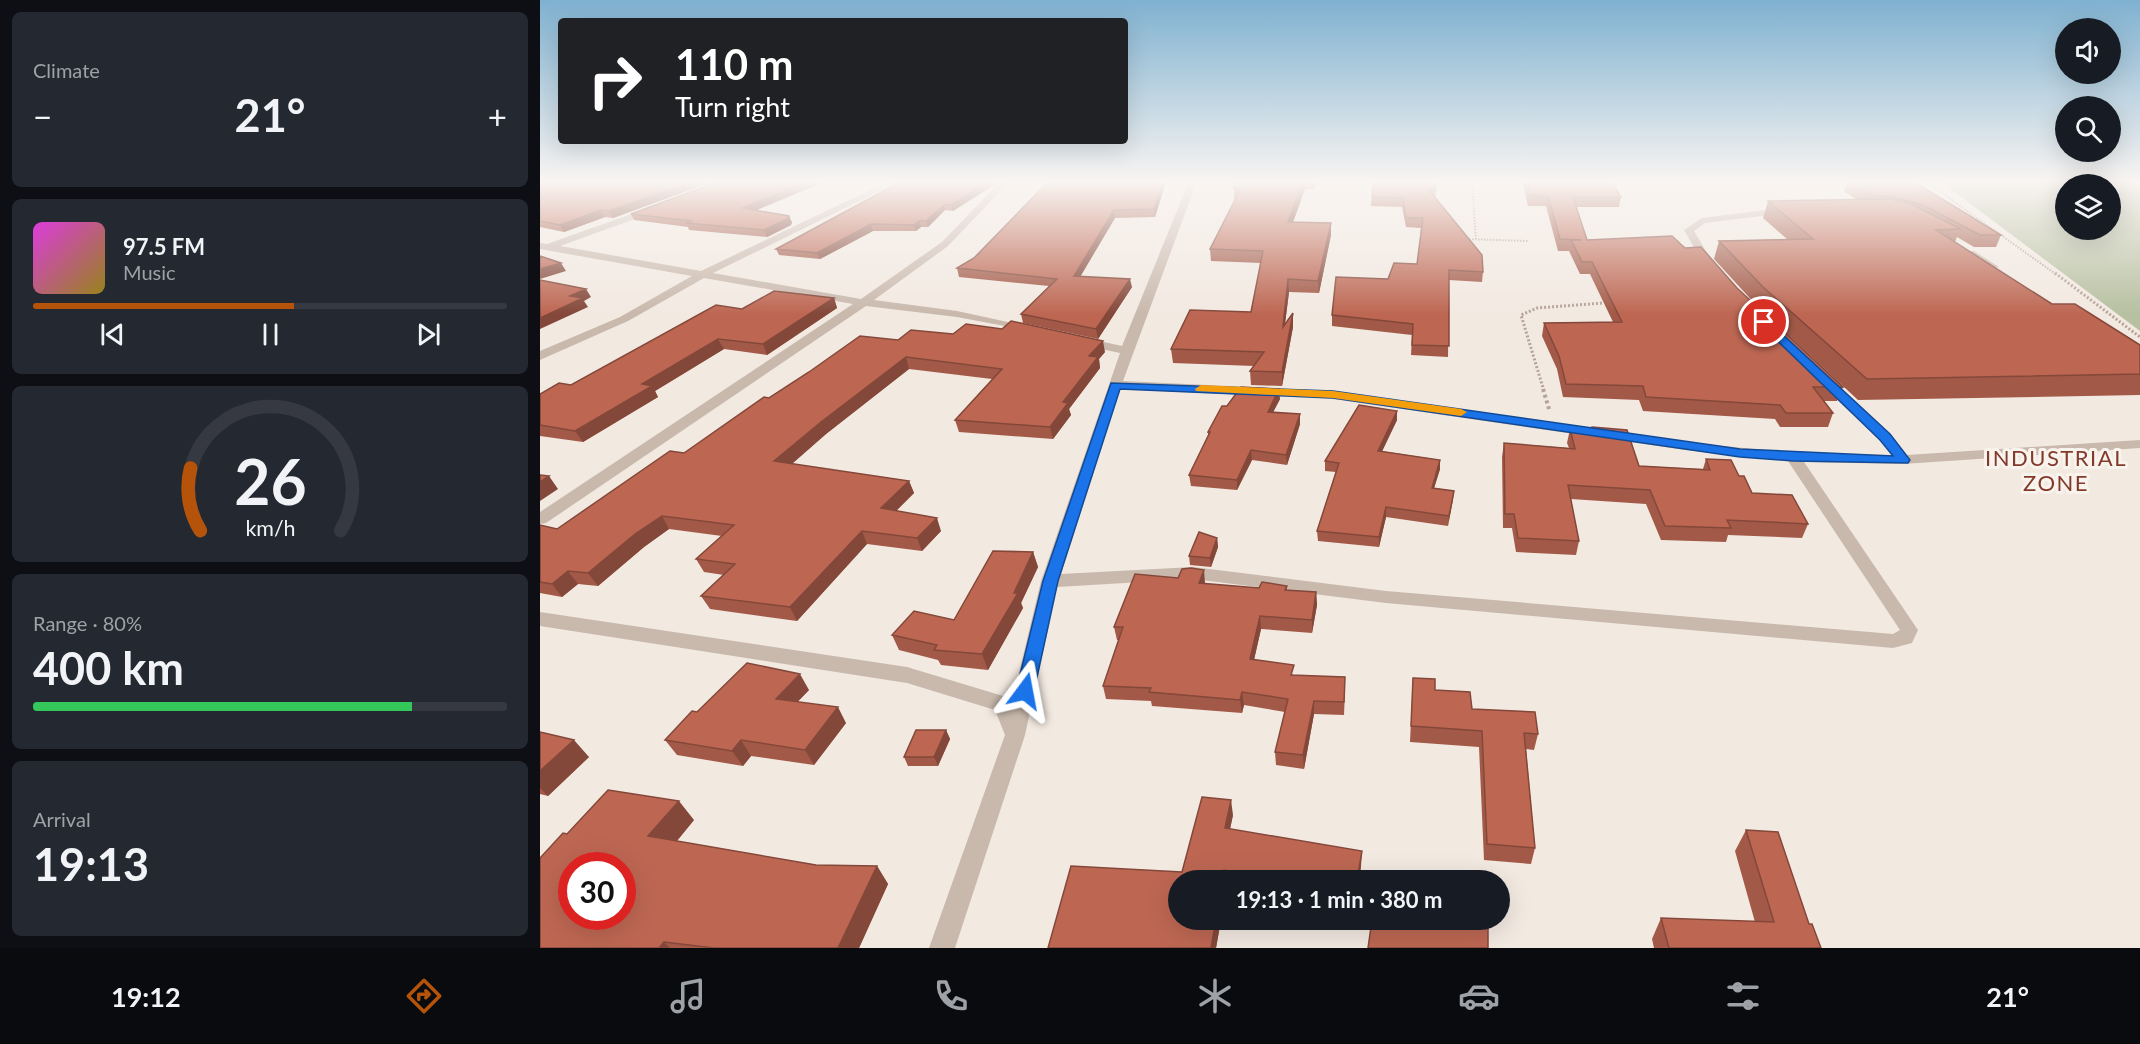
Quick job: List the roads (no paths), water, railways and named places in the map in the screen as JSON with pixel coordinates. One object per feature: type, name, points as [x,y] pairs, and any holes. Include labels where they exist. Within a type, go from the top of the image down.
[{"type":"street","points":[[543,247],[606,225]]},
{"type":"street","points":[[540,356],[624,319],[703,274],[804,225]]},
{"type":"street","points":[[540,519],[860,302],[912,270],[945,244],[963,225]]},
{"type":"street","points":[[942,948],[1015,735],[1050,581],[1126,351],[1176,225]]},
{"type":"street","points":[[1693,225],[1689,230],[1694,243],[1714,270]]},
{"type":"street","points":[[1955,244],[1994,267]]},
{"type":"street","points":[[543,247],[860,302],[957,314],[1036,331]]},
{"type":"street","points":[[1070,339],[1126,351]]},
{"type":"street","points":[[1813,369],[1885,437],[1903,460]]},
{"type":"street","points":[[1115,385],[1333,395],[1553,425],[1684,446],[1793,457],[1903,460],[2140,444]]},
{"type":"street","points":[[1050,581],[1193,573],[1386,597],[1893,641],[1905,638],[1909,630],[1903,619],[1793,457]]},
{"type":"street","points":[[540,619],[907,675],[1004,704],[1015,735]]},
{"type":"district","name":"INDUSTRIAL ZONE","points":[[2056,470]]}]
